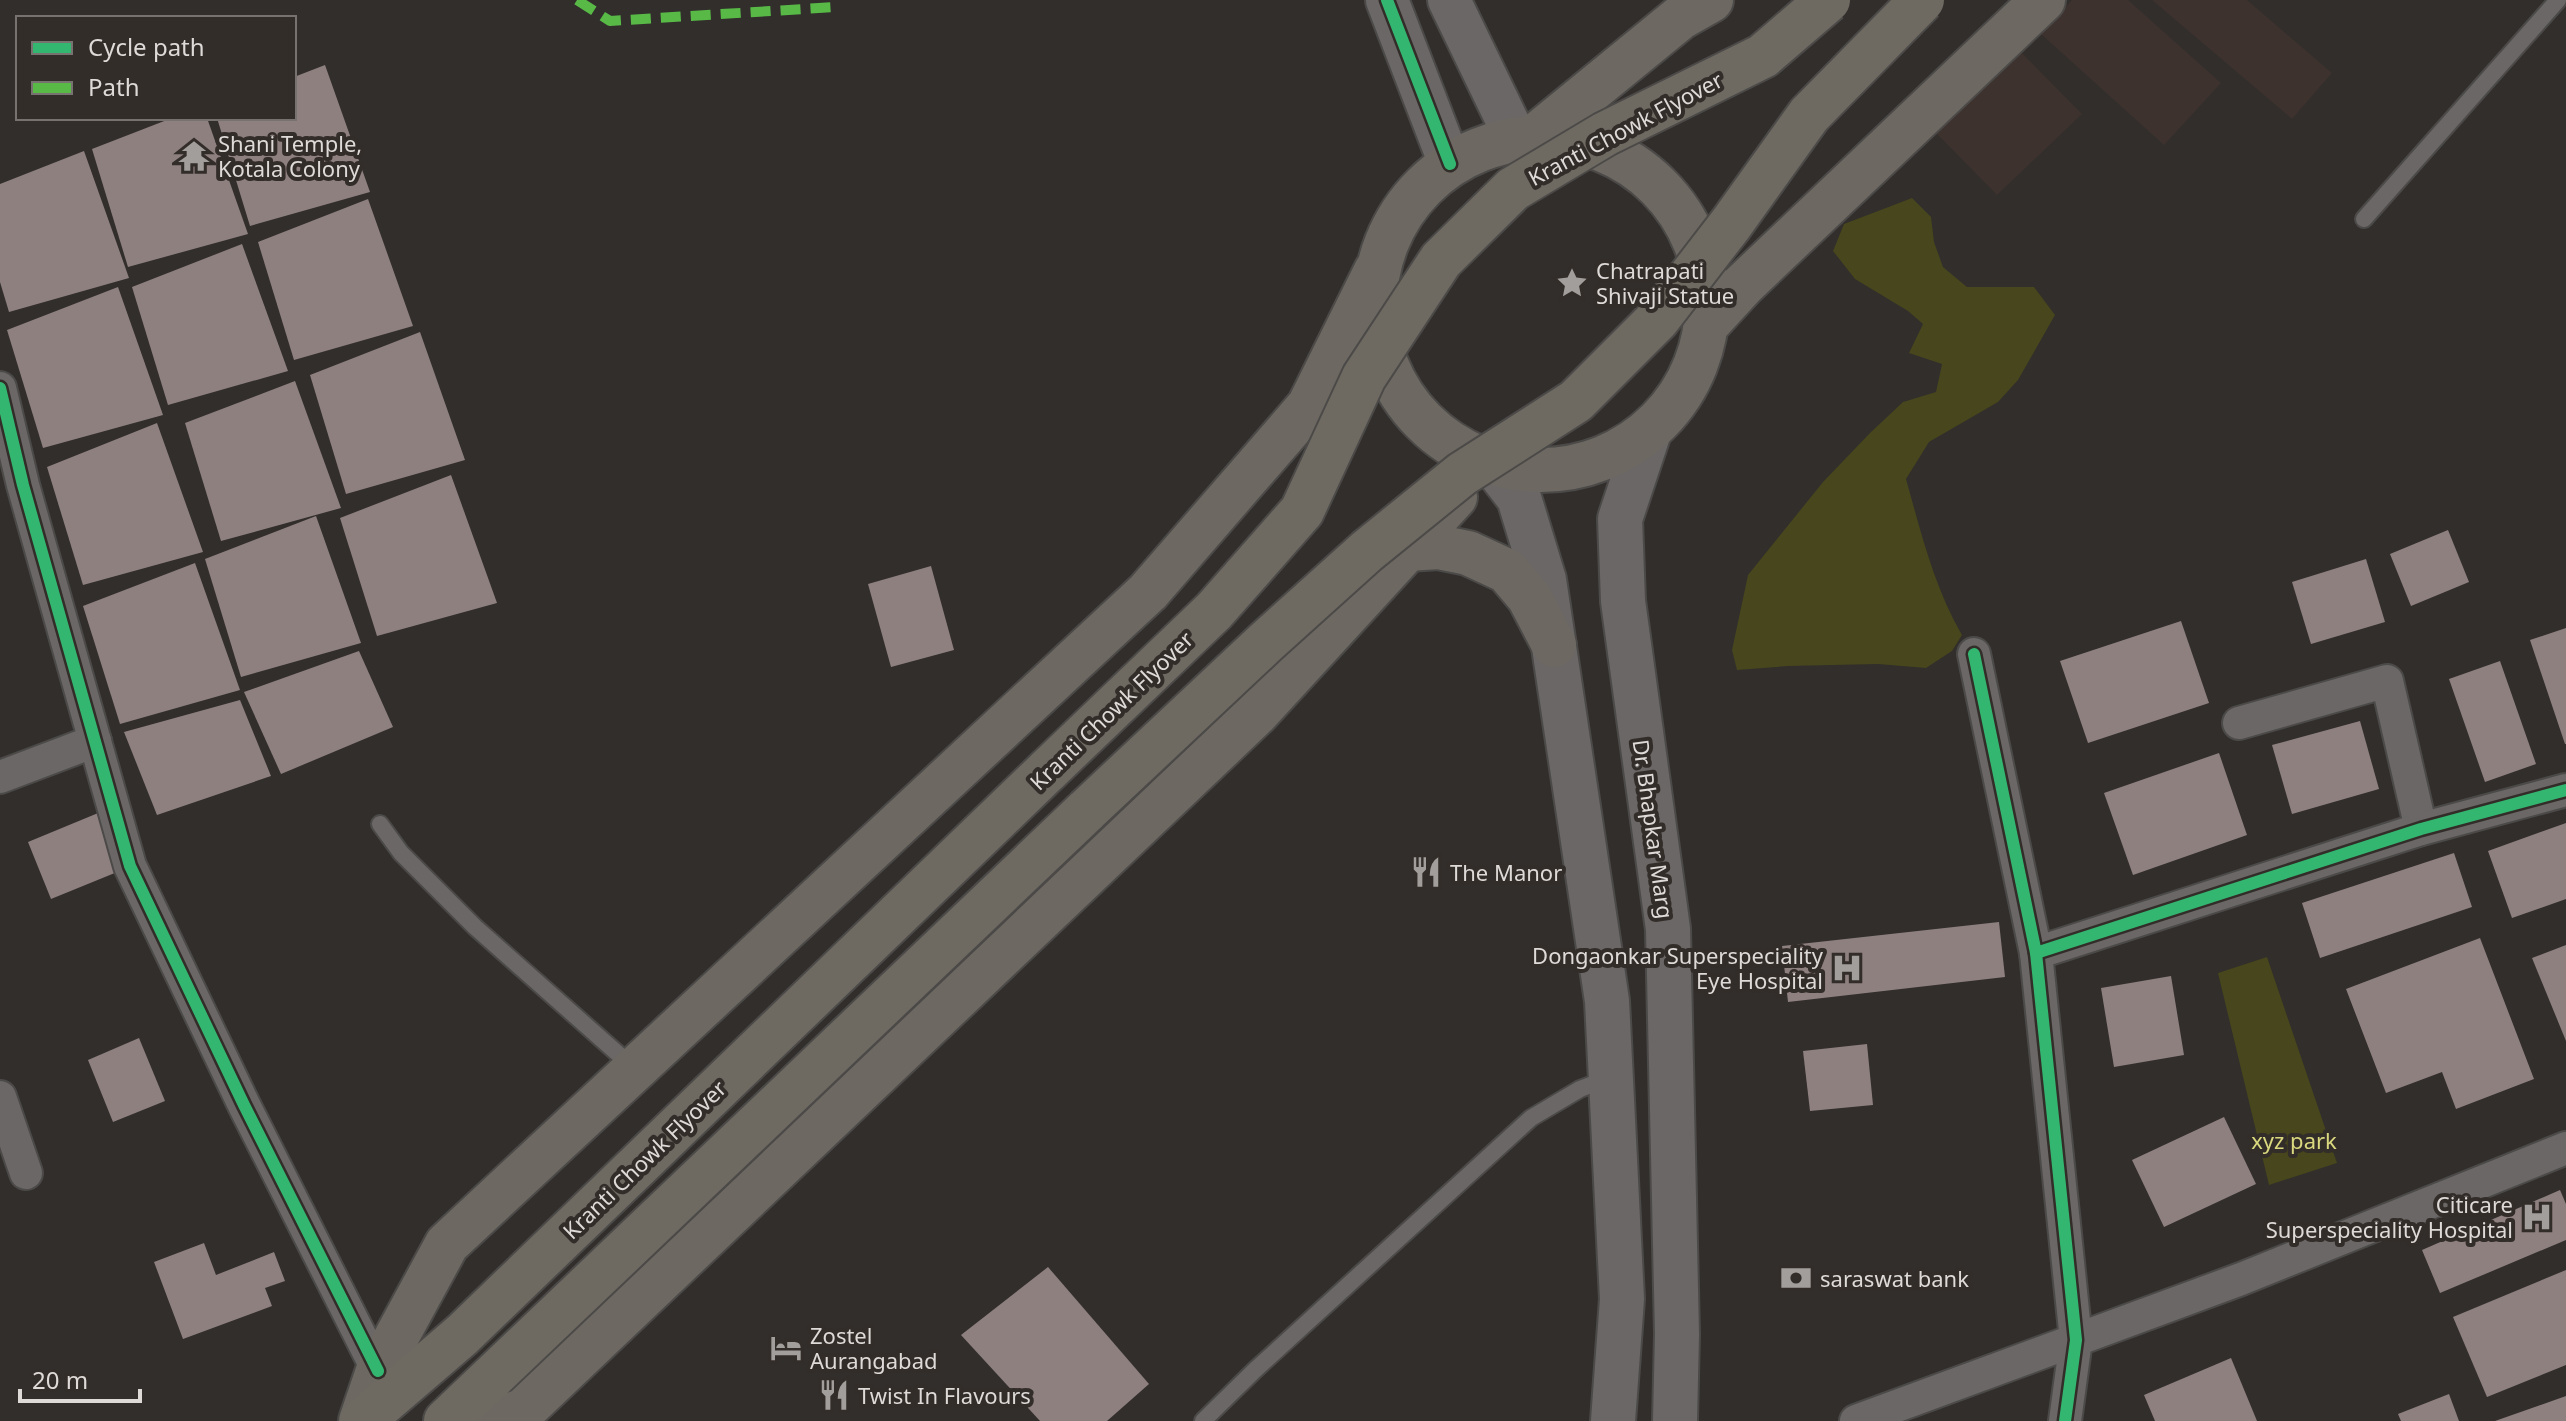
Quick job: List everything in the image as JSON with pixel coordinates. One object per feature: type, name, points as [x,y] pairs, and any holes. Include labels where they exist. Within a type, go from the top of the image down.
[{"type":"highway","name":"Kranti Chowk Flyover","points":[[361,1421],[462,1335],[1214,611],[1302,511],[1364,377],[1441,260],[1502,199],[1513,189],[1605,134],[1763,56],[1828,0]]},
{"type":"highway","points":[[446,1421],[1266,642],[1367,551],[1462,474],[1576,401],[1657,320],[1809,115],[1922,0]]},
{"type":"main road","points":[[361,1421],[378,1371],[447,1244],[1148,592],[1309,406],[1376,271],[1402,210],[1450,164],[1524,139],[1681,17],[1711,0]]},
{"type":"main road","points":[[1709,322],[1743,285],[2043,0]]},
{"type":"main road","points":[[496,1421],[524,1410],[1257,713],[1407,549],[1492,465],[1586,459],[1648,435],[1690,385],[1709,322],[1705,261],[1679,206],[1634,164],[1577,141],[1524,139]]},
{"type":"main road","points":[[1376,271],[1375,334],[1397,393],[1440,440],[1492,465],[1519,498],[1544,580],[1607,1001],[1622,1299],[1613,1421]]},
{"type":"main road","name":"Dr. Bhapkar Marg","points":[[1648,435],[1620,519],[1623,601],[1668,929],[1677,1334],[1675,1421]]},
{"type":"main road","points":[[1407,549],[1438,547],[1468,553],[1507,571],[1529,597],[1554,645]]},
{"type":"street","points":[[1387,0],[1450,164]]},
{"type":"street","points":[[1449,0],[1524,139]]},
{"type":"street","points":[[0,388],[23,485],[130,866],[244,1105],[378,1371]]},
{"type":"street","points":[[1974,654],[2036,953],[2076,1340],[2065,1421]]},
{"type":"street","points":[[2239,723],[2387,681],[2421,829]]},
{"type":"street","points":[[0,777],[95,741]]},
{"type":"street","points":[[2036,953],[2421,829],[2566,790]]},
{"type":"street","points":[[0,1097],[26,1173]]},
{"type":"street","points":[[1856,1421],[2241,1279],[2565,1151]]},
{"type":"lane","points":[[2364,219],[2558,0]]},
{"type":"lane","points":[[380,824],[401,853],[475,927],[635,1069]]},
{"type":"lane","points":[[1203,1421],[1531,1118],[1580,1089],[1611,1078]]},
{"type":"shaded area","points":[[2072,0],[2128,0],[2221,83],[2164,145],[2041,34]]},
{"type":"shaded area","points":[[2152,0],[2247,0],[2332,73],[2292,119]]},
{"type":"shaded area","points":[[2020,51],[2082,114],[1997,195],[1936,133]]},
{"type":"green space","points":[[1912,198],[1931,217],[1934,242],[1943,267],[1967,287],[2034,287],[2055,315],[2018,380],[1998,402],[1929,442],[1906,479],[1936,579],[1962,635],[1952,651],[1926,668],[1878,664],[1737,670],[1732,650],[1748,575],[1823,482],[1870,433],[1903,402],[1936,392],[1942,364],[1909,353],[1923,324],[1908,311],[1855,279],[1833,251],[1844,224]]},
{"type":"green space","name":"xyz park","points":[[2267,957],[2337,1163],[2269,1185],[2218,973]]},
{"type":"building","points":[[325,65],[370,192],[250,226],[218,120],[296,120],[296,76]]},
{"type":"building","points":[[167,120],[208,120],[248,234],[128,267],[92,149]]},
{"type":"building","points":[[84,151],[129,278],[9,312],[0,282],[0,184]]},
{"type":"building","points":[[368,199],[413,326],[294,360],[258,242]]},
{"type":"building","points":[[242,244],[288,371],[168,405],[132,287]]},
{"type":"building","points":[[118,287],[163,415],[43,448],[7,330]]},
{"type":"building","points":[[420,332],[465,460],[346,494],[310,375]]},
{"type":"building","points":[[295,381],[341,508],[221,541],[185,423]]},
{"type":"building","points":[[157,423],[203,552],[83,585],[47,467]]},
{"type":"building","points":[[451,475],[497,603],[377,636],[340,518]]},
{"type":"building","points":[[316,516],[361,643],[241,677],[205,559]]},
{"type":"building","points":[[2448,530],[2469,582],[2411,606],[2390,554]]},
{"type":"building","points":[[2366,559],[2385,622],[2311,644],[2292,582]]},
{"type":"building","points":[[195,563],[240,690],[120,724],[83,606]]},
{"type":"building","points":[[931,566],[954,650],[891,667],[868,584]]},
{"type":"building","points":[[2181,621],[2209,703],[2088,743],[2060,661]]},
{"type":"building","points":[[2566,628],[2566,744],[2565,744],[2530,640]]},
{"type":"building","points":[[359,651],[393,727],[281,774],[244,692]]},
{"type":"building","points":[[2500,661],[2536,764],[2485,782],[2449,679]]},
{"type":"building","points":[[240,700],[271,776],[157,815],[124,732]]},
{"type":"building","points":[[2360,721],[2379,789],[2292,814],[2272,745]]},
{"type":"building","points":[[2219,753],[2247,835],[2133,875],[2104,793]]},
{"type":"building","points":[[103,811],[127,868],[51,899],[28,842]]},
{"type":"building","points":[[2566,823],[2566,899],[2512,918],[2488,851]]},
{"type":"building","points":[[2454,853],[2472,907],[2320,958],[2302,903]]},
{"type":"building","points":[[1999,922],[2005,977],[1788,1002],[1782,946]]},
{"type":"building","points":[[2480,938],[2534,1079],[2456,1109],[2442,1072],[2386,1093],[2346,989]]},
{"type":"building","points":[[2566,945],[2566,1041],[2532,958]]},
{"type":"building","points":[[2171,976],[2184,1055],[2114,1067],[2101,988]]},
{"type":"building","points":[[139,1038],[165,1101],[113,1122],[88,1060]]},
{"type":"building","points":[[1867,1044],[1873,1105],[1810,1111],[1803,1051]]},
{"type":"building","points":[[2224,1117],[2256,1184],[2164,1227],[2132,1160]]},
{"type":"building","points":[[2560,1190],[2566,1204],[2566,1240],[2440,1293],[2422,1250]]},
{"type":"building","points":[[204,1243],[216,1275],[274,1252],[285,1281],[265,1288],[272,1306],[183,1339],[154,1262]]},
{"type":"building","points":[[1048,1267],[1149,1384],[1107,1421],[1040,1421],[961,1335]]},
{"type":"building","points":[[2566,1270],[2566,1365],[2487,1397],[2453,1317]]},
{"type":"building","points":[[2231,1358],[2257,1421],[2155,1421],[2144,1395]]},
{"type":"building","points":[[2449,1394],[2459,1421],[2401,1421],[2398,1414]]},
{"type":"building","points":[[2566,1396],[2566,1421],[2495,1421]]},
{"type":"marked path","points":[[577,0],[610,21],[835,7]]},
{"type":"cycle path","points":[[1387,0],[1450,164]]},
{"type":"cycle path","points":[[0,388],[23,485],[130,866],[244,1105],[378,1371]]},
{"type":"cycle path","points":[[1974,654],[2036,953],[2076,1340],[2065,1421]]},
{"type":"cycle path","points":[[2036,953],[2421,829],[2566,790]]},
{"type":"place","name":"Shani Temple, Kotala Colony","points":[[194,156]]},
{"type":"place","name":"Chatrapati Shivaji Statue","points":[[1572,283]]},
{"type":"place","name":"The Manor","points":[[1426,872]]},
{"type":"place","name":"Dongaonkar Superspeciality Eye Hospital","points":[[1847,968]]},
{"type":"place","name":"Citicare Superspeciality Hospital","points":[[2537,1217]]},
{"type":"place","name":"saraswat bank","points":[[1796,1278]]},
{"type":"place","name":"Zostel Aurangabad","points":[[786,1348]]},
{"type":"place","name":"Twist In Flavours","points":[[834,1395]]}]
